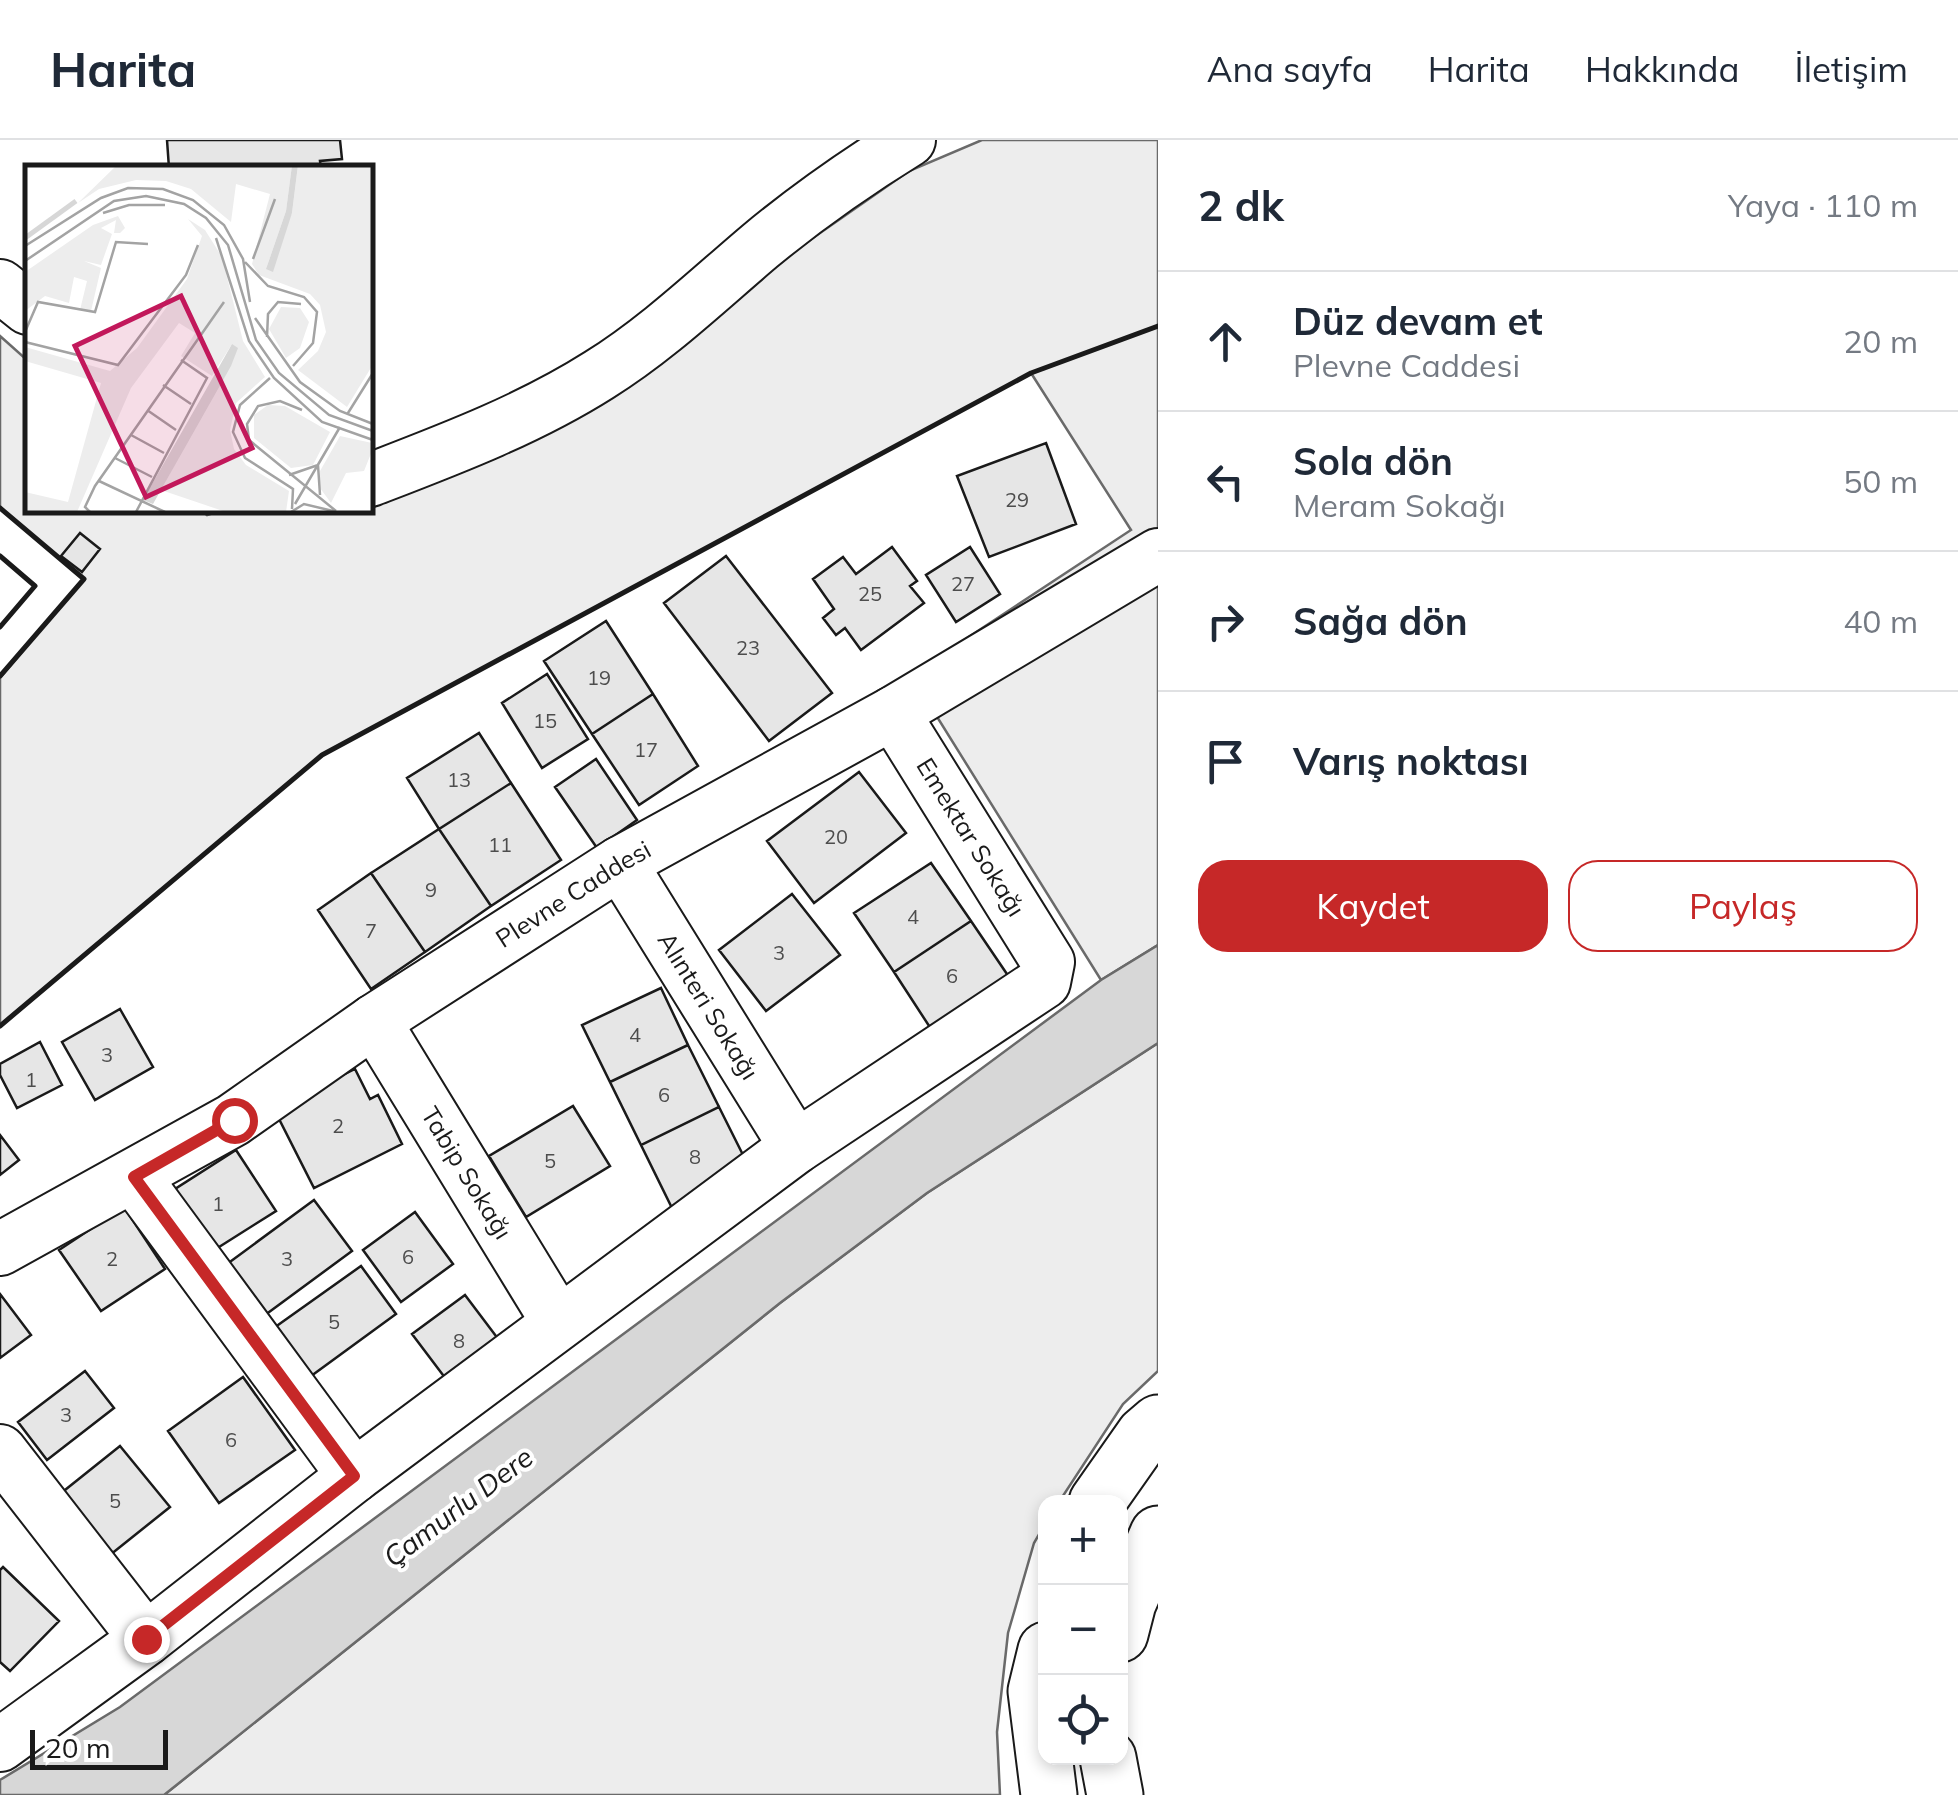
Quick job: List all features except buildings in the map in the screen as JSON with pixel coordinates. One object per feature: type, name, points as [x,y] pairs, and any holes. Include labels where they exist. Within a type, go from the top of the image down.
[{"type":"highway","points":[[1102,1495],[1144,1436],[1158,1423]]},
{"type":"highway","points":[[1128,1603],[1158,1534]]},
{"type":"highway","points":[[1040,1675],[1036,1691],[1049,1795]]},
{"type":"highway","points":[[1109,1765],[1115,1795]]},
{"type":"street","points":[[372,479],[455,448],[602,374],[658,333],[818,199],[909,140]]},
{"type":"street","points":[[0,286],[25,306]]},
{"type":"street","name":"Plevne Caddesi","points":[[0,1249],[234,1120],[374,1021],[620,863],[893,712],[1158,555]]},
{"type":"street","name":"Emektar Sokağı","points":[[796,1147],[1044,982],[1048,962],[893,712]]},
{"type":"street","name":"Alınteri Sokağı","points":[[620,863],[796,1147]]},
{"type":"street","name":"Tabip Sokağı","points":[[374,1021],[558,1322]]},
{"type":"street","points":[[0,1745],[146,1639],[558,1322],[796,1147]]},
{"type":"street","points":[[134,1177],[354,1476]]},
{"type":"street","points":[[0,1451],[146,1639]]},
{"type":"shaded area","points":[[982,140],[1158,140],[1158,945],[1101,980],[911,675],[1131,530],[1031,373],[322,755],[0,1026],[0,678],[83,579],[0,508],[0,336],[25,358],[25,512],[207,515],[372,512],[372,468],[553,419],[909,171]]},
{"type":"shaded area","points":[[1158,1043],[1158,1371],[1123,1404],[1064,1495],[1038,1495],[1038,1536],[1008,1633],[997,1732],[1000,1795],[164,1795],[780,1303],[927,1193]]},
{"type":"water","name":"Çamurlu Dere","points":[[1158,945],[1158,1043],[927,1193],[780,1303],[164,1795],[0,1795],[0,1780],[120,1707],[1101,980]]},
{"type":"wall","points":[[0,1026],[322,755],[1031,373],[1158,326]]},
{"type":"wall","points":[[0,508],[84,579],[0,676]]},
{"type":"wall","points":[[0,556],[35,586],[0,627]]},
{"type":"route","points":[[146,1639],[354,1476],[134,1177],[234,1120]]}]
